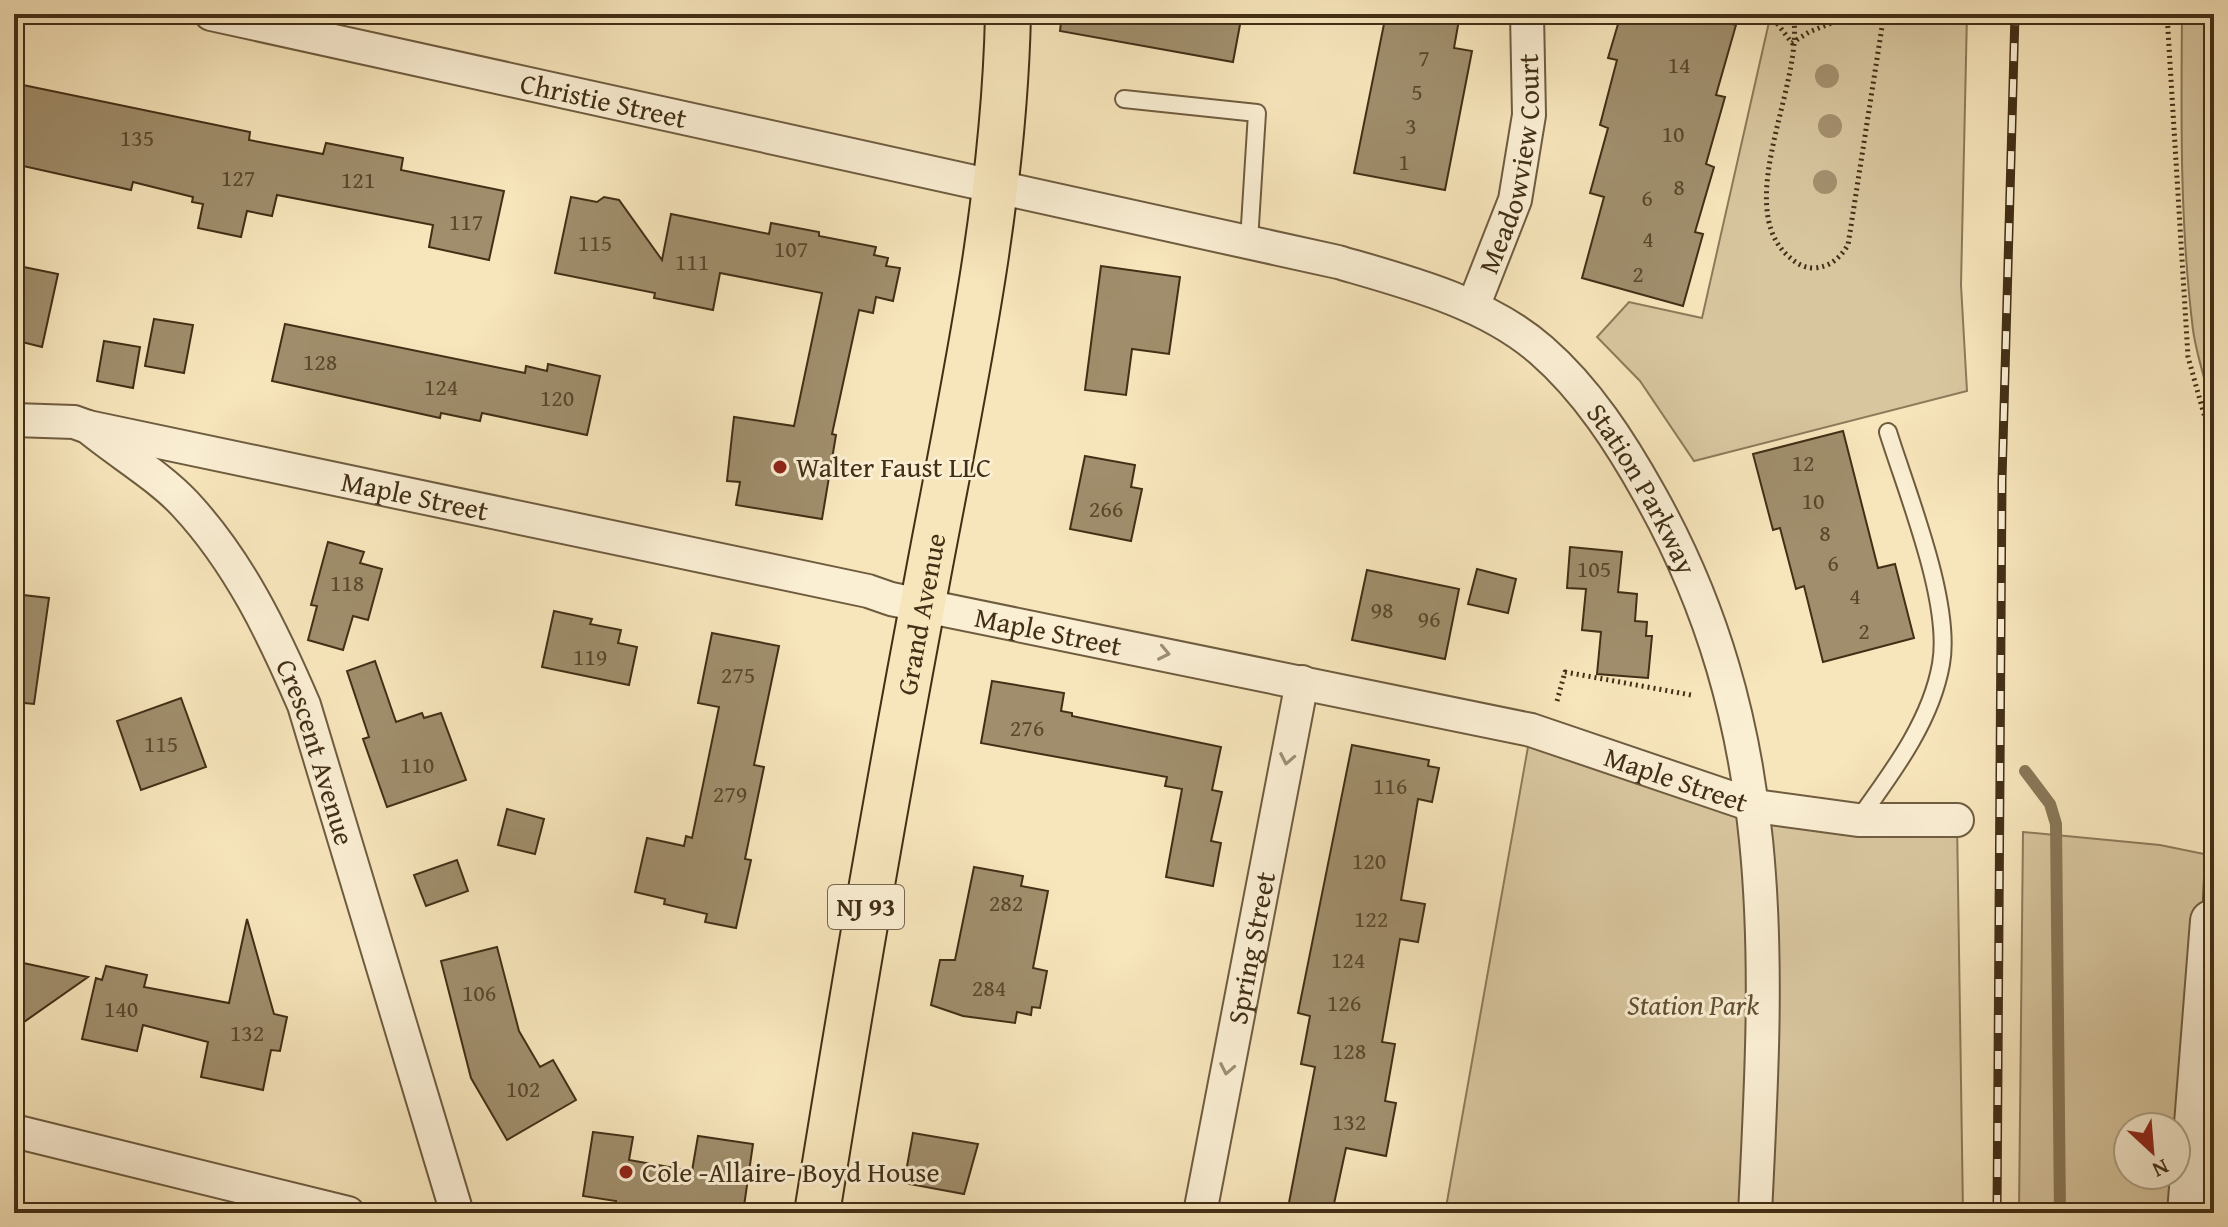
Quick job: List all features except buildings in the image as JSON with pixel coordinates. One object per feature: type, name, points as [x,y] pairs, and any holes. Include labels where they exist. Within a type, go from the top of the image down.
[{"type":"main road","name":"Grand Avenue","points":[[817,1213],[875,855],[981,295],[1007,88],[1008,14]]},
{"type":"street","name":"Christie Street","points":[[211,14],[996,189]]},
{"type":"street","name":"Meadowview Court","points":[[1473,307],[1515,200],[1529,115],[1527,14]]},
{"type":"street","name":"Station Parkway","points":[[996,189],[1249,241],[1408,283],[1473,307],[1541,349],[1595,408],[1665,522],[1695,588],[1734,703],[1755,806],[1763,951],[1762,1074],[1755,1213]]},
{"type":"street","name":"Crescent Avenue","points":[[14,420],[74,422],[88,427],[183,502],[235,567],[271,629],[304,705],[457,1213]]},
{"type":"street","name":"Maple Street","points":[[88,427],[853,588],[891,599],[923,603],[1531,730],[1755,806],[1858,820],[1957,820]]},
{"type":"street","name":"Spring Street","points":[[1200,1213],[1302,682]]},
{"type":"street","points":[[2188,1213],[2207,1087],[2212,921]]},
{"type":"street","points":[[14,1131],[348,1213]]},
{"type":"lane","points":[[1124,99],[1257,113],[1249,241]]},
{"type":"lane","points":[[1858,820],[1896,766],[1919,724],[1941,664],[1942,629],[1932,576],[1888,432]]},
{"type":"lane","points":[[2212,921],[2214,858]]},
{"type":"path","points":[[1770,14],[1792,43]]},
{"type":"path","points":[[1793,14],[1788,83],[1766,186],[1771,227],[1779,247],[1802,267],[1815,268],[1842,256],[1848,245],[1884,14]]},
{"type":"path","points":[[1792,43],[1809,32],[1854,14]]},
{"type":"path","points":[[2167,14],[2188,357],[2214,450]]},
{"type":"path","points":[[1547,736],[1565,672],[1734,703]]},
{"type":"green space","points":[[1754,14],[1967,14],[1961,285],[1967,391],[1694,461],[1640,381],[1597,337],[1629,302],[1702,318],[1769,22]]},
{"type":"green space","points":[[2182,14],[2214,14],[2214,413],[2195,340],[2189,291],[2182,172]]},
{"type":"green space","name":"Station Park","points":[[1531,730],[1755,806],[1957,820],[1963,1213],[1445,1213]]},
{"type":"green space","points":[[2023,832],[2160,845],[2214,856],[2214,1213],[2019,1213]]},
{"type":"waterway","points":[[2025,771],[2050,804],[2056,824],[2060,1213]]},
{"type":"railway","points":[[1997,1213],[2002,480],[2015,14]]},
{"type":"place","name":"Walter Faust LLC","points":[[780,467]]},
{"type":"place","name":"Cole -Allaire- Boyd House","points":[[626,1172]]}]
